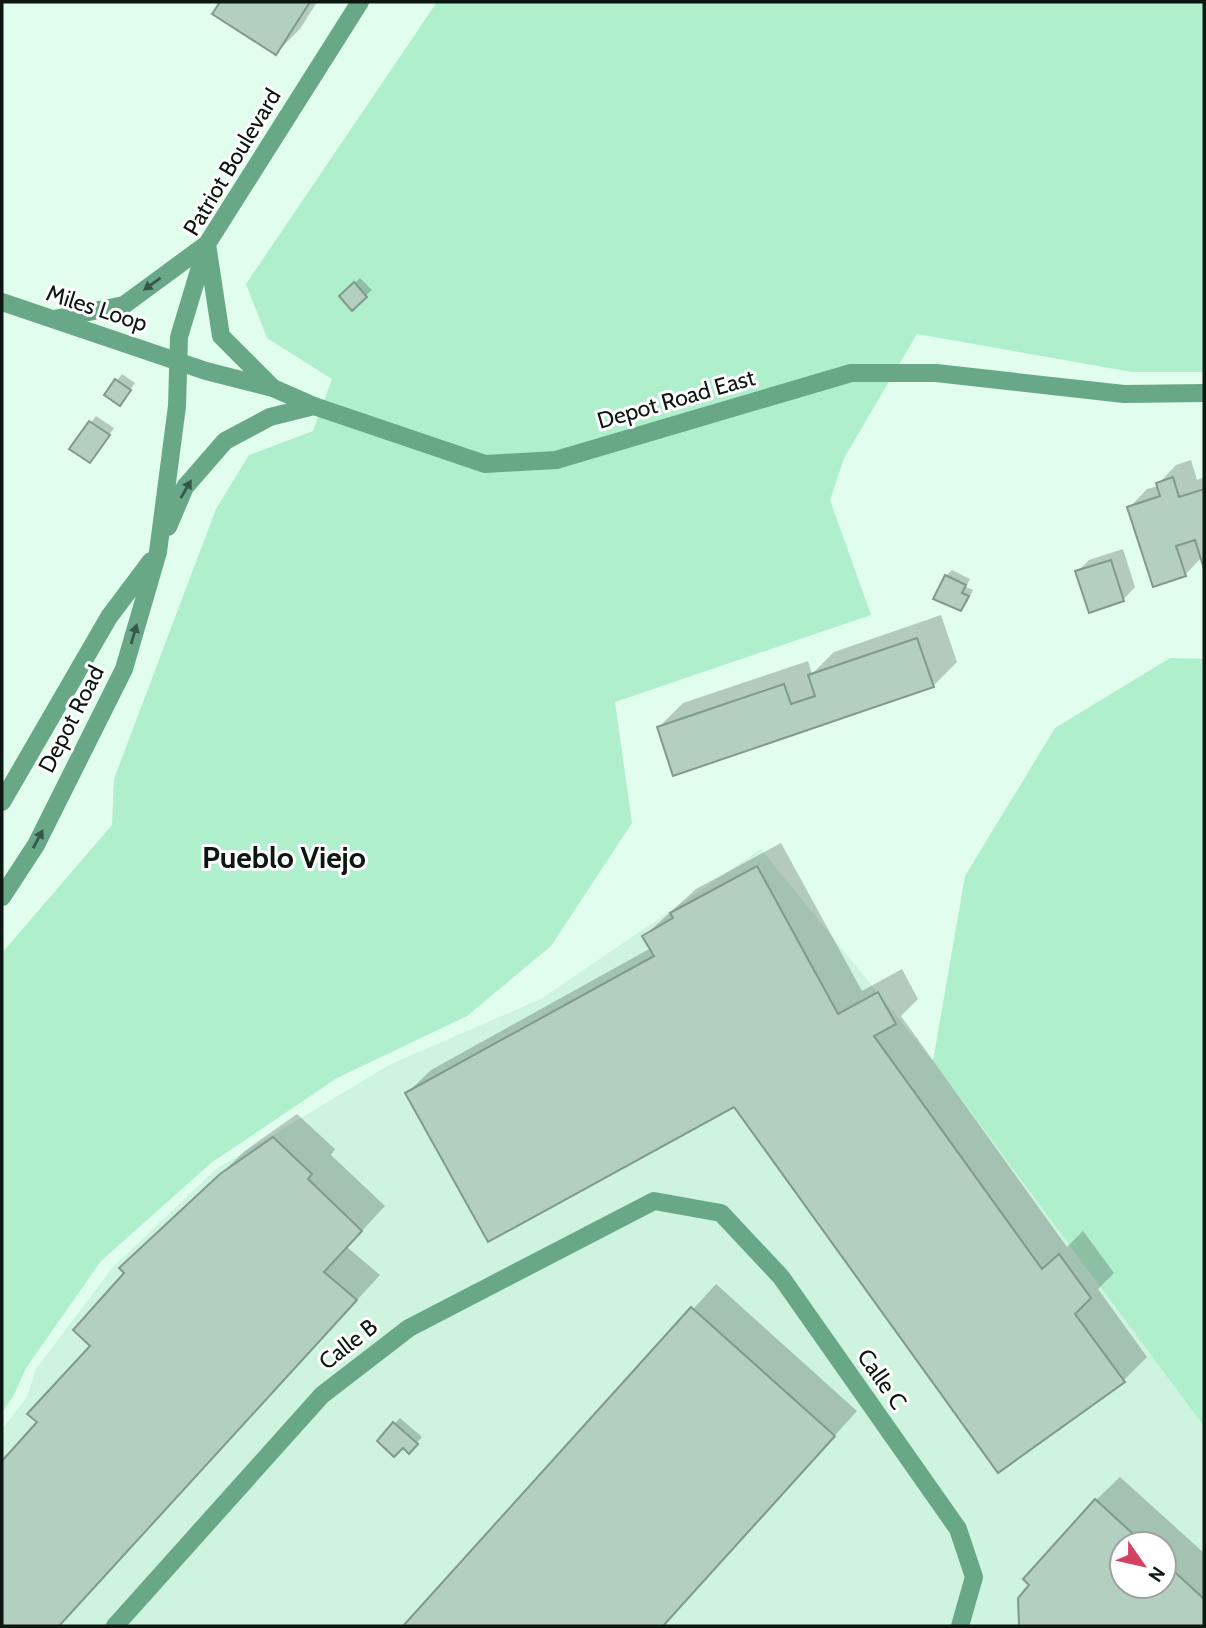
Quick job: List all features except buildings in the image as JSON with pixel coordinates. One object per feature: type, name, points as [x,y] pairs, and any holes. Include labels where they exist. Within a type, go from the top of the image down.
[{"type":"street","name":"Patriot Boulevard","points":[[177,360],[179,337],[207,244],[360,2]]},
{"type":"street","points":[[54,319],[124,305],[207,244],[221,336],[273,388]]},
{"type":"street","name":"Miles Loop","points":[[2,302],[177,360]]},
{"type":"street","name":"Depot Road East","points":[[177,360],[206,371],[273,388],[314,406],[485,464],[556,460],[851,373],[936,373],[1124,394],[1204,393]]},
{"type":"street","name":"Depot Road","points":[[2,897],[36,845],[124,669],[158,552],[177,406],[177,360]]},
{"type":"street","points":[[158,552],[185,486],[225,441],[270,416],[314,406]]},
{"type":"street","name":"Depot Road","points":[[2,802],[109,617],[158,552]]},
{"type":"street","name":"Calle B","points":[[115,1626],[322,1395],[409,1328],[654,1202],[682,1207]]},
{"type":"street","name":"Calle C","points":[[682,1207],[721,1213],[780,1277],[958,1529],[974,1577],[960,1626]]},
{"type":"shaded area","points":[[761,849],[933,1061],[1204,1424],[1204,1626],[2,1626],[2,1429],[27,1397],[36,1369],[113,1267],[216,1169],[391,1064],[541,999]]},
{"type":"green space","points":[[437,2],[1204,2],[1204,372],[1132,372],[917,334],[844,458],[830,500],[871,615],[615,702],[632,823],[551,946],[467,1016],[337,1078],[211,1163],[101,1261],[26,1368],[13,1397],[2,1412],[2,953],[112,825],[114,779],[216,509],[249,455],[313,431],[332,379],[267,338],[246,284]]},
{"type":"green space","points":[[1170,658],[1204,659],[1203,1425],[933,1061],[965,876],[1055,728]]},
{"type":"district","name":"Pueblo Viejo","points":[[284,858]]}]
